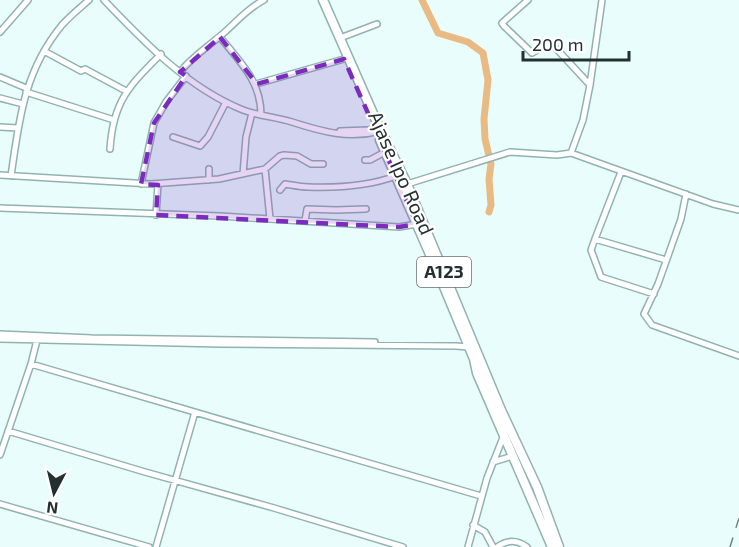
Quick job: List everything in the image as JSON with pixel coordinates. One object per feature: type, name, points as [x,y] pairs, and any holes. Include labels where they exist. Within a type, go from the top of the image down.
[{"type":"highway","name":"Ajase Ipo Road","points":[[317,0],[404,185],[501,410],[537,487],[560,547]]},
{"type":"highway","name":"Ajase Ipo Road","points":[[323,0],[378,129],[385,152],[396,176],[404,185],[417,224],[552,547]]},
{"type":"street","points":[[1,27],[28,0]]},
{"type":"street","points":[[11,176],[26,90],[44,51],[62,26],[89,0]]},
{"type":"street","points":[[104,0],[180,72],[226,102],[252,113],[305,127],[342,131],[378,129]]},
{"type":"street","points":[[180,72],[188,62],[220,37],[251,7],[264,0]]},
{"type":"street","points":[[528,0],[506,18],[502,23],[504,26],[532,54],[552,44],[590,85]]},
{"type":"street","points":[[571,153],[583,120],[602,0]]},
{"type":"street","points":[[340,38],[377,24]]},
{"type":"street","points":[[220,37],[256,84],[261,115]]},
{"type":"street","points":[[44,51],[126,91]]},
{"type":"street","points":[[110,149],[117,109],[126,91],[161,54]]},
{"type":"street","points":[[256,84],[344,59]]},
{"type":"street","points":[[141,184],[154,123],[166,102],[186,76]]},
{"type":"street","points":[[0,77],[26,90],[114,120]]},
{"type":"street","points":[[0,98],[23,104]]},
{"type":"street","points":[[173,137],[200,146],[208,137],[226,102]]},
{"type":"street","points":[[243,174],[242,162],[252,113]]},
{"type":"street","points":[[0,127],[18,128]]},
{"type":"street","points":[[365,160],[375,158],[385,152]]},
{"type":"street","points":[[404,185],[510,152],[557,155],[571,153],[621,172],[739,210]]},
{"type":"street","points":[[0,175],[158,184],[209,180],[265,169],[284,155],[297,156],[311,164],[323,164]]},
{"type":"street","points":[[209,169],[209,180]]},
{"type":"street","points":[[265,169],[270,219]]},
{"type":"street","points":[[621,172],[591,250],[601,277],[654,294]]},
{"type":"street","points":[[280,190],[285,184],[309,188],[379,182],[396,176]]},
{"type":"street","points":[[156,215],[158,184]]},
{"type":"street","points":[[686,194],[681,219],[644,316],[652,325],[739,356]]},
{"type":"street","points":[[0,208],[270,219],[399,227],[417,224]]},
{"type":"street","points":[[305,221],[306,208],[366,209]]},
{"type":"street","points":[[595,239],[666,260]]},
{"type":"street","points":[[0,337],[467,343]]},
{"type":"street","points":[[0,455],[31,364],[36,339]]},
{"type":"street","points":[[31,364],[481,496]]},
{"type":"street","points":[[156,547],[195,412]]},
{"type":"street","points":[[8,431],[403,547]]},
{"type":"street","points":[[468,547],[481,496],[504,435]]},
{"type":"street","points":[[493,462],[513,456]]},
{"type":"street","points":[[0,504],[149,547]]},
{"type":"street","points":[[473,525],[485,532],[496,547],[513,541],[527,547]]},
{"type":"highlighted area","points":[[220,37],[257,84],[344,59],[417,224],[399,227],[156,215],[158,185],[141,184],[154,123],[186,76],[180,72]]},
{"type":"waterway","points":[[422,0],[438,33],[468,42],[483,53],[488,80],[484,119],[485,139],[491,164],[489,212]]},
{"type":"railway","points":[[730,547],[739,518]]}]
